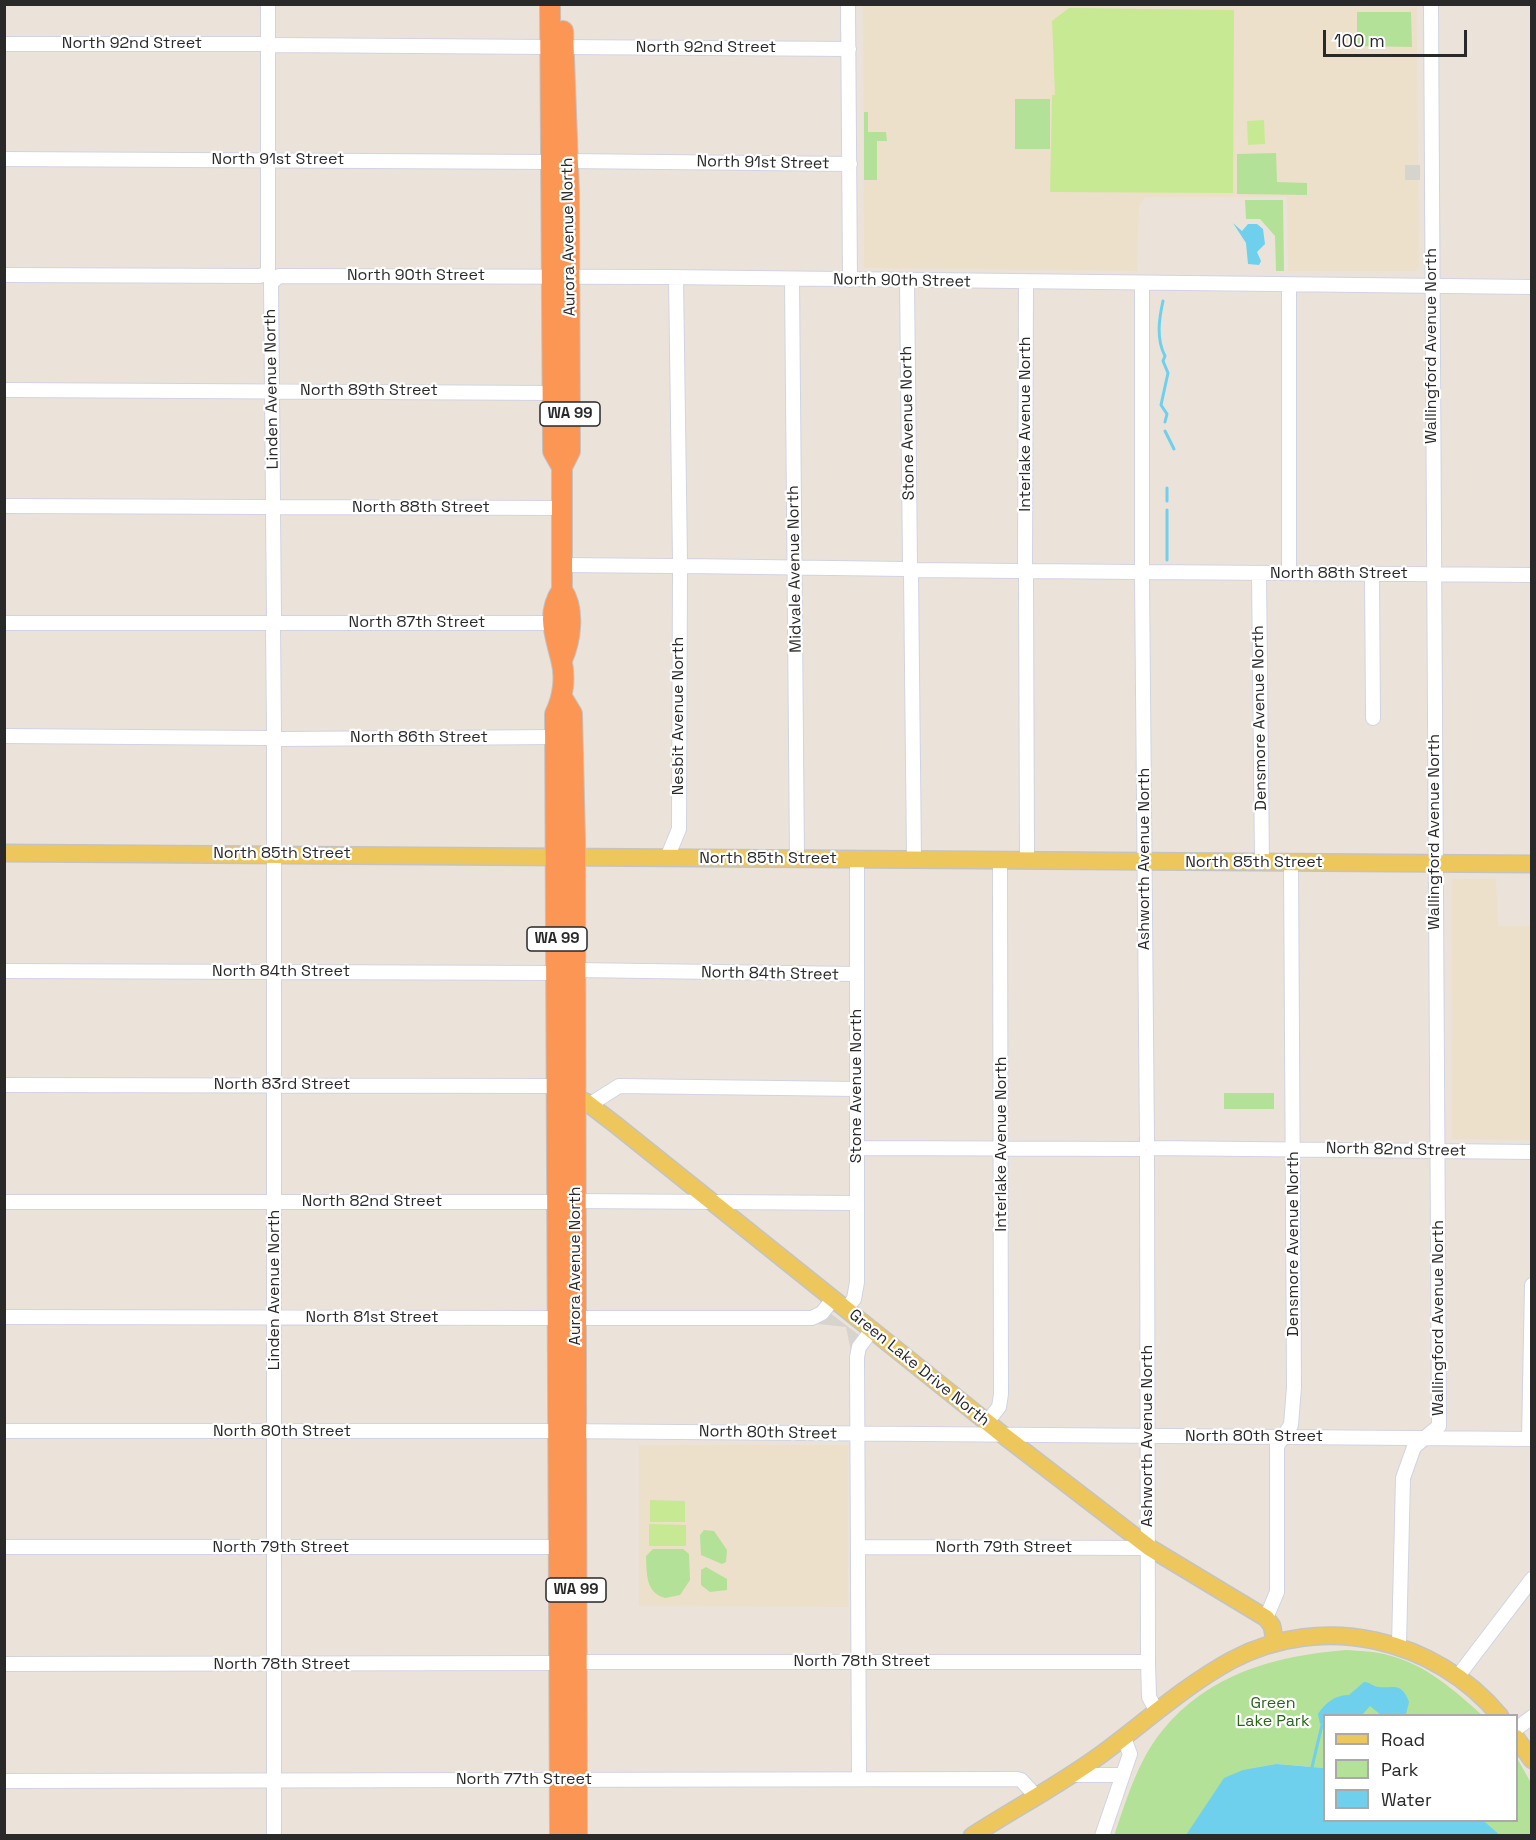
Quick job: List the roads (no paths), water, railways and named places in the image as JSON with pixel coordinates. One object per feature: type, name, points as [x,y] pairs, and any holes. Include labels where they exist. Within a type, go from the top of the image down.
[{"type":"highway","name":"Aurora Avenue North","points":[[550,4],[567,134],[559,161]]},
{"type":"highway","name":"Aurora Avenue North","points":[[562,467],[570,451],[561,276],[559,161],[551,96],[563,4]]},
{"type":"highway","points":[[551,96],[559,105],[560,130],[567,134]]},
{"type":"highway","name":"Aurora Avenue North","points":[[561,276],[554,393],[554,451],[562,467],[562,590],[568,599],[569,624],[569,644],[562,660]]},
{"type":"highway","name":"Aurora Avenue North","points":[[562,590],[554,601],[554,642],[562,660],[563,699],[555,714],[566,856]]},
{"type":"highway","name":"Aurora Avenue North","points":[[560,1836],[568,1780],[567,1202],[574,1098],[559,972],[573,714],[563,699]]},
{"type":"highway","name":"Aurora Avenue North","points":[[566,1431],[558,1547],[568,1662]]},
{"type":"highway","name":"Aurora Avenue North","points":[[568,1780],[577,1836]]},
{"type":"main road","name":"North 85th Street","points":[[4,853],[274,853],[856,860],[1532,864]]},
{"type":"main road","name":"Green Lake Drive North","points":[[574,1098],[712,1202],[1003,1435],[1150,1548],[1266,1618]]},
{"type":"main road","points":[[1266,1618],[1272,1626],[1275,1643]]},
{"type":"main road","points":[[972,1836],[1070,1775],[1224,1665],[1275,1643],[1312,1637],[1344,1636],[1399,1645],[1425,1656],[1458,1676],[1498,1714]]},
{"type":"main road","points":[[1518,1741],[1532,1760]]},
{"type":"street","name":"Linden Avenue North","points":[[268,4],[273,391],[274,1836]]},
{"type":"street","points":[[848,4],[850,280]]},
{"type":"street","name":"Wallingford Avenue North","points":[[1399,1645],[1401,1489],[1406,1466],[1414,1447],[1439,1426],[1431,4]]},
{"type":"street","name":"North 92nd Street","points":[[4,44],[849,49]]},
{"type":"street","name":"North 91st Street","points":[[4,159],[850,164]]},
{"type":"street","name":"North 90th Street","points":[[4,274],[561,276],[1532,287]]},
{"type":"street","name":"Nesbit Avenue North","points":[[667,858],[679,829],[680,566],[676,277]]},
{"type":"street","name":"Midvale Avenue North","points":[[792,279],[797,858]]},
{"type":"street","name":"Stone Avenue North","points":[[907,281],[914,860]]},
{"type":"street","name":"Interlake Avenue North","points":[[1026,283],[1027,861]]},
{"type":"street","name":"Ashworth Avenue North","points":[[1142,284],[1142,572],[1150,1548],[1148,1662],[1149,1697],[1157,1712]]},
{"type":"street","points":[[1289,285],[1289,573]]},
{"type":"street","name":"North 89th Street","points":[[4,390],[554,393]]},
{"type":"street","name":"North 88th Street","points":[[4,506],[563,508]]},
{"type":"street","name":"North 88th Street","points":[[562,565],[1532,575]]},
{"type":"street","name":"Densmore Avenue North","points":[[1259,573],[1262,863]]},
{"type":"street","points":[[1372,574],[1373,718]]},
{"type":"street","name":"North 87th Street","points":[[4,623],[554,623]]},
{"type":"street","name":"North 86th Street","points":[[4,736],[556,737]]},
{"type":"street","name":"Stone Avenue North","points":[[840,1304],[854,1299],[857,1287],[856,860]]},
{"type":"street","name":"Interlake Avenue North","points":[[987,1422],[997,1411],[1001,1398],[1000,861]]},
{"type":"street","name":"Densmore Avenue North","points":[[1266,1618],[1277,1592],[1277,1446],[1291,1425],[1294,1387],[1291,863]]},
{"type":"street","name":"North 84th Street","points":[[4,970],[856,975]]},
{"type":"street","name":"North 83rd Street","points":[[4,1086],[547,1086],[574,1098]]},
{"type":"street","points":[[574,1098],[619,1086],[857,1089]]},
{"type":"street","name":"North 82nd Street","points":[[857,1148],[1437,1149],[1532,1152]]},
{"type":"street","name":"North 82nd Street","points":[[4,1202],[857,1203]]},
{"type":"street","points":[[1530,1439],[1532,1285]]},
{"type":"street","name":"North 81st Street","points":[[4,1317],[812,1318],[840,1304]]},
{"type":"street","points":[[859,1778],[858,1352],[872,1330]]},
{"type":"street","name":"North 80th Street","points":[[4,1431],[566,1431],[1530,1439]]},
{"type":"street","name":"North 79th Street","points":[[4,1547],[558,1547]]},
{"type":"street","name":"North 79th Street","points":[[858,1547],[1150,1548]]},
{"type":"street","points":[[1458,1676],[1532,1578]]},
{"type":"street","name":"North 78th Street","points":[[4,1664],[1148,1662]]},
{"type":"street","points":[[1518,1728],[1532,1717]]},
{"type":"street","points":[[1102,1836],[1130,1751],[1124,1738]]},
{"type":"street","points":[[1070,1775],[1122,1775]]},
{"type":"street","name":"North 77th Street","points":[[4,1781],[1017,1779],[1021,1780],[1036,1796]]},
{"type":"water","points":[[1233,223],[1242,231],[1248,224],[1257,224],[1263,229],[1265,244],[1257,252],[1261,261],[1259,265],[1248,264],[1246,243]]},
{"type":"water","points":[[1364,1682],[1378,1687],[1396,1687],[1403,1691],[1409,1702],[1406,1714],[1380,1714],[1370,1706],[1363,1714],[1323,1714],[1323,1723],[1320,1724],[1318,1714],[1327,1703],[1339,1696],[1349,1695]]},
{"type":"water","points":[[1277,1764],[1323,1768],[1323,1822],[1485,1822],[1500,1835],[1186,1835],[1224,1778],[1243,1770]]},
{"type":"waterway","points":[[1163,301],[1159,329],[1160,343],[1165,356],[1163,361],[1168,373],[1161,405],[1167,414],[1165,422]]},
{"type":"waterway","points":[[1165,431],[1174,449]]},
{"type":"waterway","points":[[1167,488],[1167,501]]},
{"type":"waterway","points":[[1167,510],[1167,560]]},
{"type":"waterway","points":[[1312,1767],[1322,1725]]},
{"type":"park label","name":"Green Lake Park","points":[[1273,1713]]}]
